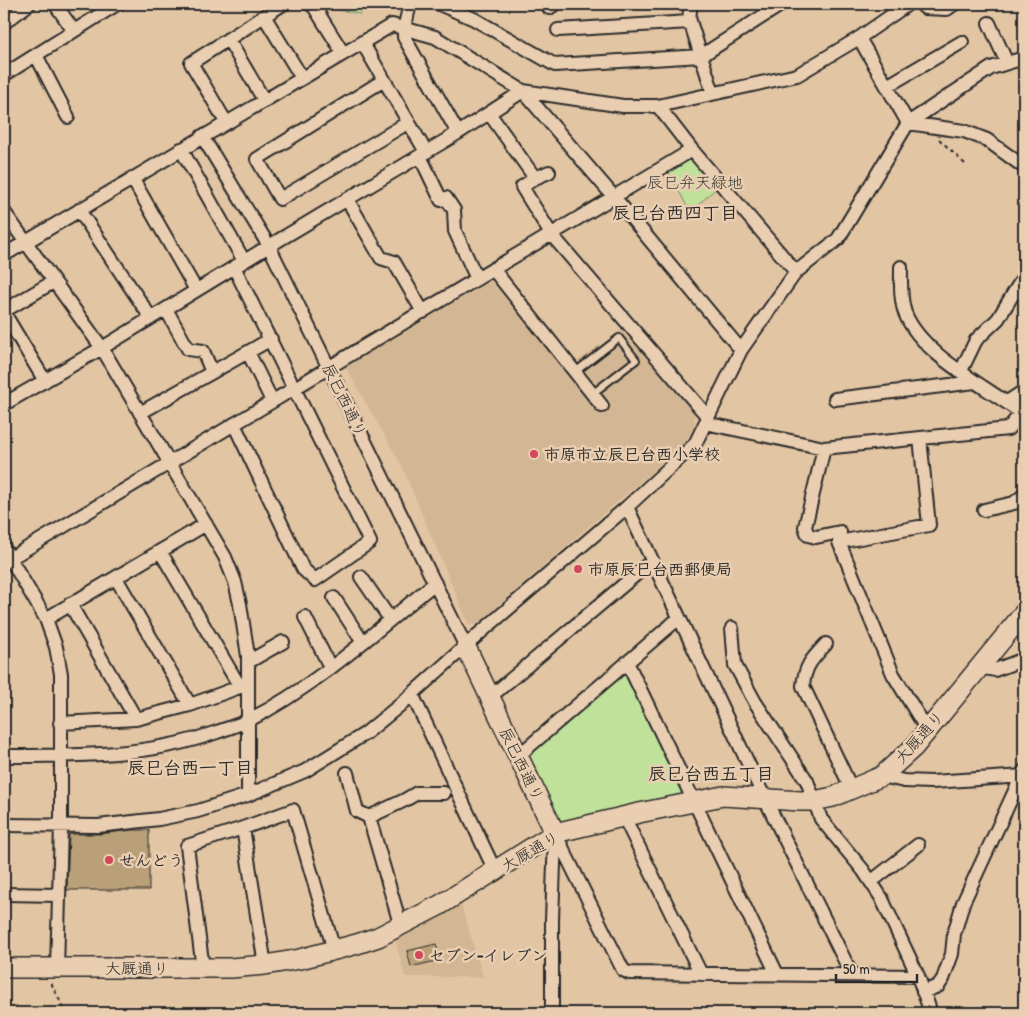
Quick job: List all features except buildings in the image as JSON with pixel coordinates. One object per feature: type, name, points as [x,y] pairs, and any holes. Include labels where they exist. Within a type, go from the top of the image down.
[{"type":"street","points":[[4,23],[29,4]]},
{"type":"street","points":[[55,4],[74,31]]},
{"type":"street","points":[[4,75],[117,4]]},
{"type":"street","points":[[226,122],[191,63],[283,4]]},
{"type":"street","points":[[309,4],[313,5],[343,54]]},
{"type":"street","points":[[410,4],[404,37],[458,133]]},
{"type":"street","points":[[439,4],[474,19],[555,65],[701,56],[782,4]]},
{"type":"street","points":[[547,4],[549,8],[555,4]]},
{"type":"street","points":[[691,4],[689,18],[712,93]]},
{"type":"street","points":[[4,404],[102,348],[458,133],[523,91],[623,106],[658,106],[797,75],[859,38],[908,4]]},
{"type":"street","points":[[922,4],[925,8],[947,9],[954,4]]},
{"type":"street","points":[[264,16],[302,78]]},
{"type":"street","points":[[558,30],[690,22]]},
{"type":"street","points":[[989,23],[1007,63]]},
{"type":"street","points":[[4,255],[392,25],[435,37],[523,91],[741,350]]},
{"type":"street","points":[[859,38],[908,124]]},
{"type":"street","points":[[228,39],[264,100]]},
{"type":"street","points":[[362,42],[409,122],[441,200],[446,198],[454,210],[454,231],[477,279]]},
{"type":"street","points":[[887,86],[962,42]]},
{"type":"street","points":[[36,55],[68,117]]},
{"type":"street","points":[[4,825],[98,826],[159,819],[198,811],[248,795],[305,771],[348,746],[366,733],[627,507],[695,444],[741,350],[796,272],[838,238],[908,124],[991,68],[1024,58]]},
{"type":"street","points":[[384,80],[257,159],[280,198],[409,122]]},
{"type":"street","points":[[658,106],[692,150],[796,272]]},
{"type":"street","points":[[489,113],[535,178]]},
{"type":"street","points":[[908,124],[964,131],[987,140],[1024,167]]},
{"type":"street","name":"辰巳西通り","points":[[202,136],[269,246],[556,833]]},
{"type":"street","points":[[181,149],[239,264],[271,339],[370,542],[315,580],[303,569],[234,424]]},
{"type":"street","points":[[50,968],[59,894],[61,674],[56,647],[46,619],[6,556],[170,463],[692,150]]},
{"type":"street","points":[[549,172],[535,178],[522,187],[551,234],[706,420],[824,448],[1008,429],[1023,414],[975,382],[936,352],[917,334],[905,314],[902,303],[901,267]]},
{"type":"street","points":[[132,178],[196,290]]},
{"type":"street","points":[[347,199],[381,258],[394,262],[422,312]]},
{"type":"street","points":[[79,210],[150,318]]},
{"type":"street","points":[[4,212],[102,348],[225,556],[235,582],[245,628],[248,662],[244,686],[248,721],[248,795]]},
{"type":"street","points":[[493,269],[602,406]]},
{"type":"street","points":[[961,371],[976,340],[998,319],[1024,276]]},
{"type":"street","points":[[45,381],[4,312],[53,282]]},
{"type":"street","points":[[166,309],[188,348],[203,350],[212,372]]},
{"type":"street","points":[[140,413],[271,339]]},
{"type":"street","points":[[248,352],[272,402]]},
{"type":"street","points":[[835,399],[975,382]]},
{"type":"street","points":[[1007,402],[1024,391]]},
{"type":"street","points":[[920,438],[929,525],[839,542],[893,674],[927,730]]},
{"type":"street","points":[[824,448],[805,527],[808,535],[816,537],[840,532]]},
{"type":"street","points":[[984,510],[1014,503],[1024,495]]},
{"type":"street","points":[[627,507],[765,798],[852,975]]},
{"type":"street","points":[[46,619],[206,524]]},
{"type":"street","points":[[160,551],[244,686]]},
{"type":"street","points":[[490,697],[652,561]]},
{"type":"street","points":[[361,577],[390,619]]},
{"type":"street","points":[[116,578],[190,705]]},
{"type":"street","points":[[4,756],[120,754],[156,749],[197,739],[248,721],[304,688],[435,583]]},
{"type":"street","points":[[334,598],[362,641]]},
{"type":"street","points":[[70,604],[136,719]]},
{"type":"street","name":"大厩通り","points":[[4,968],[203,969],[265,965],[334,950],[378,937],[401,927],[556,833],[723,796],[814,801],[833,797],[882,776],[903,758],[1024,613]]},
{"type":"street","points":[[305,616],[330,667]]},
{"type":"street","points":[[518,756],[679,618]]},
{"type":"street","points":[[732,628],[735,665],[755,702],[806,781],[821,819],[872,881],[895,925],[918,976],[931,1013]]},
{"type":"street","points":[[248,662],[283,642]]},
{"type":"street","points":[[826,644],[810,661],[804,674],[803,686],[852,790]]},
{"type":"street","points":[[979,667],[995,670],[1024,659]]},
{"type":"street","points":[[627,662],[777,974]]},
{"type":"street","points":[[60,723],[136,719],[190,705],[244,686]]},
{"type":"street","points":[[412,694],[495,871]]},
{"type":"street","points":[[347,773],[357,811],[369,817],[401,927]]},
{"type":"street","points":[[882,776],[904,781],[932,782],[1023,775],[963,904],[954,934],[952,954],[943,979],[938,986],[924,992]]},
{"type":"street","points":[[369,817],[417,793],[444,793]]},
{"type":"street","points":[[203,969],[187,846],[293,810],[334,950]]},
{"type":"street","points":[[624,817],[701,974]]},
{"type":"street","points":[[243,828],[265,965]]},
{"type":"street","points":[[556,833],[623,970],[629,973],[918,976]]},
{"type":"street","points":[[552,1013],[552,920],[556,833]]},
{"type":"street","points":[[872,881],[918,845]]},
{"type":"street","points":[[4,894],[59,894]]},
{"type":"lane","points":[[575,372],[619,338],[636,360],[592,394]]},
{"type":"path","points":[[938,138],[966,164]]},
{"type":"path","points":[[50,968],[66,1013]]},
{"type":"shaded area","name":"市原市立辰巳台西小学校","points":[[491,281],[564,371],[621,330],[694,411],[695,425],[685,443],[477,624],[469,625],[401,464],[345,366]]},
{"type":"shaded area","points":[[460,901],[483,977],[405,977],[394,935]]},
{"type":"green space","points":[[314,4],[366,4],[360,14]]},
{"type":"green space","name":"辰巳弁天緑地","points":[[692,150],[721,184],[690,212],[666,166]]},
{"type":"green space","points":[[627,662],[694,802],[555,833],[518,756]]},
{"type":"place","name":"市原市立辰巳台西小学校","points":[[534,454]]},
{"type":"place","name":"市原辰巳台西郵便局","points":[[578,569]]},
{"type":"place","name":"せんどう","points":[[109,860]]},
{"type":"place","name":"セブン-イレブン","points":[[419,955]]},
{"type":"district","name":"辰巳台西四丁目","points":[[675,212]]},
{"type":"district","name":"辰巳台西一丁目","points":[[190,767]]},
{"type":"district","name":"辰巳台西五丁目","points":[[711,773]]}]
